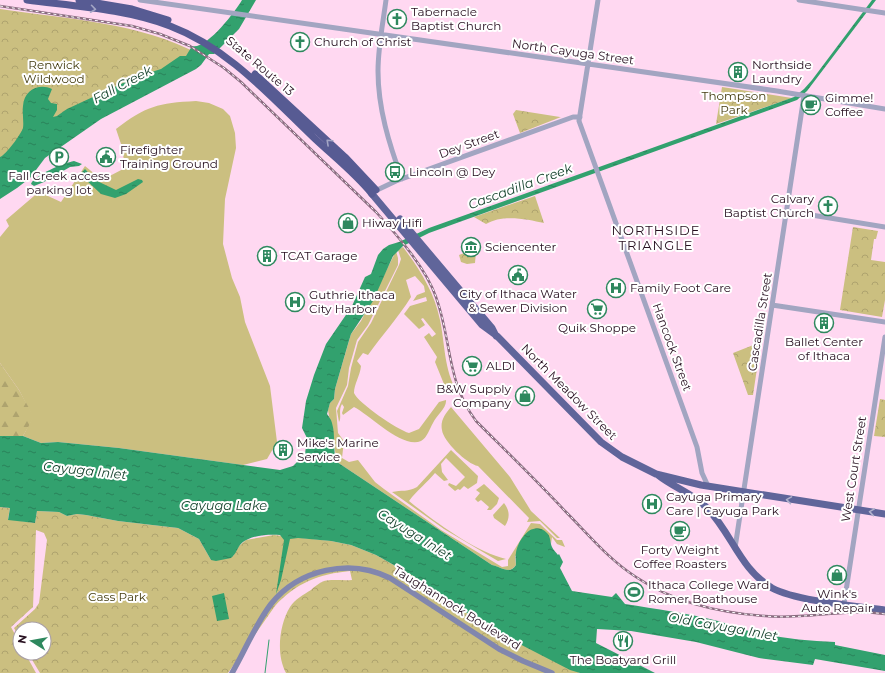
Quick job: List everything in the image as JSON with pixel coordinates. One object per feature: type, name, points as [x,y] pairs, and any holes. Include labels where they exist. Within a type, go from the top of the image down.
[{"type":"highway","name":"State Route 13","points":[[27,0],[136,16],[193,33]]},
{"type":"highway","name":"State Route 13","points":[[79,0],[109,4],[148,14],[193,33],[228,55],[345,157],[374,192]]},
{"type":"highway","name":"State Route 13","points":[[228,55],[313,137],[374,192]]},
{"type":"highway","name":"North Meadow Street","points":[[374,192],[492,328],[497,336],[601,442],[622,457],[656,474],[691,483],[885,514]]},
{"type":"highway","points":[[656,474],[701,502],[716,519],[735,550],[754,575],[773,588],[792,595],[885,610]]},
{"type":"main road","name":"Taughannock Boulevard","points":[[232,673],[265,614],[282,594],[296,583],[313,574],[330,570],[350,568],[370,571],[385,576],[499,649],[552,673]]},
{"type":"street","name":"North Cayuga Street","points":[[140,0],[588,64],[885,109]]},
{"type":"street","points":[[386,0],[378,60],[379,97],[386,129],[402,179]]},
{"type":"street","points":[[577,117],[588,64],[598,0]]},
{"type":"street","points":[[799,0],[885,13]]},
{"type":"street","name":"Cascadilla Street","points":[[735,550],[804,96]]},
{"type":"street","name":"Dey Street","points":[[374,192],[402,179],[577,117]]},
{"type":"street","name":"Hancock Street","points":[[577,117],[698,447],[702,472],[708,486]]},
{"type":"street","points":[[787,211],[885,226]]},
{"type":"street","points":[[772,305],[885,322]]},
{"type":"street","name":"West Court Street","points":[[844,604],[885,337]]},
{"type":"street","points":[[691,483],[696,480],[702,472]]},
{"type":"green space","name":"Renwick Wildwood","points":[[0,9],[102,23],[153,35],[201,55],[142,87],[0,183]]},
{"type":"green space","name":"Thompson Park","points":[[722,87],[792,98],[716,124]]},
{"type":"green space","points":[[196,101],[209,103],[223,109],[230,116],[235,133],[236,148],[225,199],[223,244],[232,278],[240,297],[245,322],[270,386],[277,442],[267,459],[243,465],[119,448],[58,442],[41,443],[23,436],[33,417],[19,390],[0,363],[0,237],[9,226],[6,220],[41,190],[48,196],[61,202],[85,166],[102,180],[125,168],[122,147],[116,129],[126,121],[153,107],[172,103]]},
{"type":"green space","points":[[516,110],[561,117],[520,133],[513,114]]},
{"type":"green space","points":[[535,196],[544,223],[507,218],[492,221],[486,224],[474,217]]},
{"type":"green space","points":[[853,227],[878,231],[876,239],[874,239],[871,260],[885,262],[885,300],[882,317],[840,310]]},
{"type":"green space","points":[[403,247],[421,273],[434,300],[440,320],[447,366],[457,391],[452,395],[446,389],[435,362],[437,357],[424,337],[429,333],[432,337],[436,334],[423,318],[421,319],[425,325],[419,329],[404,314],[410,306],[427,301],[426,297],[413,301],[417,295],[425,292],[424,286],[415,276],[406,280],[411,297],[406,305],[368,355],[363,353],[357,361],[361,366],[354,393],[363,403],[379,416],[409,433],[419,429],[439,402],[446,400],[445,406],[434,420],[425,438],[421,441],[413,442],[396,436],[354,407],[343,415],[342,413],[344,407],[342,404],[339,422],[337,411],[348,386],[358,342],[371,323],[399,265],[401,259],[398,250]]},
{"type":"green space","points":[[472,250],[476,252],[475,263],[467,264],[461,262],[459,255]]},
{"type":"green space","points":[[396,251],[398,265],[368,325],[357,340],[349,368],[347,385],[336,408],[338,433],[344,441],[342,458],[349,462],[358,460],[375,482],[384,489],[441,530],[502,567],[508,566],[508,560],[531,523],[540,524],[557,540],[562,540],[565,547],[557,544],[552,537],[551,544],[550,540],[515,556],[516,565],[511,570],[505,570],[492,565],[337,462],[328,410],[330,403],[334,399],[335,389],[351,334],[361,321]]},
{"type":"green space","points":[[761,342],[753,395],[748,395],[733,353]]},
{"type":"green space","points":[[0,363],[19,390],[34,417],[23,436],[0,436]]},
{"type":"green space","points":[[880,399],[885,400],[885,437],[874,436]]},
{"type":"green space","points":[[451,407],[510,477],[531,511],[560,538],[557,538],[540,521],[527,522],[529,518],[478,466],[462,457],[446,440],[443,435],[442,424]]},
{"type":"green space","points":[[451,450],[478,476],[477,483],[468,489],[464,486],[460,490],[458,489],[455,491],[448,485],[449,483],[456,486],[465,477],[446,458],[441,464],[442,472],[448,480],[444,481],[435,473],[409,501],[443,527],[469,543],[482,550],[506,559],[498,561],[444,529],[392,492],[414,489],[417,487]]},
{"type":"green space","points":[[484,484],[499,498],[497,504],[491,510],[487,510],[489,507],[481,500],[478,502],[475,499],[480,493],[476,490]]},
{"type":"green space","points":[[504,503],[509,514],[505,526],[494,518],[493,515]]},
{"type":"green space","name":"Cass Park","points":[[0,507],[10,508],[8,519],[35,523],[37,511],[59,512],[67,516],[77,514],[86,515],[118,521],[178,528],[199,539],[211,560],[233,556],[239,546],[246,540],[274,535],[331,541],[351,545],[376,555],[415,577],[447,601],[508,638],[580,673],[286,673],[281,658],[280,640],[283,622],[290,607],[299,597],[324,581],[352,580],[350,571],[318,577],[291,591],[275,606],[228,673],[40,673],[33,661],[52,661],[52,621],[22,621],[35,609],[39,603],[47,540],[44,533],[36,530],[33,607],[18,621],[12,621],[11,627],[12,661],[29,661],[36,673],[0,673]]},
{"type":"water","name":"Fall Creek","points":[[242,0],[256,0],[239,29],[214,54],[209,54],[201,65],[101,119],[45,158],[30,178],[0,199],[0,157],[13,144],[23,128],[24,100],[29,92],[33,89],[42,87],[52,89],[48,99],[51,103],[57,104],[57,110],[53,117],[57,116],[67,109],[136,77],[161,69],[180,56],[186,56],[192,46],[198,46],[205,42],[220,29]]},
{"type":"water","name":"Cayuga Lake","points":[[872,0],[876,0],[807,91],[797,100],[429,233],[403,246],[393,256],[373,301],[351,334],[335,389],[334,399],[330,403],[327,414],[331,420],[333,428],[337,462],[492,565],[505,570],[511,570],[514,568],[516,565],[517,548],[523,537],[532,529],[542,529],[547,533],[550,538],[552,548],[558,555],[559,554],[563,562],[560,568],[572,591],[612,597],[616,593],[625,604],[672,611],[721,622],[741,629],[764,634],[800,640],[835,642],[835,645],[885,655],[885,671],[815,659],[813,665],[759,658],[696,642],[631,631],[597,629],[596,643],[655,673],[580,673],[570,670],[508,638],[447,601],[415,577],[376,555],[351,545],[331,541],[298,538],[290,539],[281,580],[276,594],[284,540],[280,535],[265,535],[248,539],[240,545],[231,558],[216,561],[211,560],[199,539],[178,528],[118,521],[77,514],[67,516],[59,512],[37,511],[35,523],[8,520],[10,508],[0,507],[0,436],[23,436],[41,443],[58,442],[119,448],[280,470],[293,466],[305,454],[307,438],[302,428],[306,401],[326,344],[352,306],[365,277],[371,274],[378,255],[383,249],[429,228],[794,97],[812,80]]},
{"type":"water","points":[[74,161],[82,164],[79,166],[70,167],[34,186],[31,184],[43,173]]},
{"type":"water","points":[[85,169],[95,180],[116,190],[138,179],[142,180],[143,182],[126,194],[115,198],[101,194],[85,179],[82,172]]},
{"type":"water","points":[[224,593],[229,619],[217,621],[212,596]]},
{"type":"waterway","points":[[265,673],[269,640]]},
{"type":"railway","points":[[0,6],[132,26],[160,34],[190,46],[224,68],[241,82],[376,212],[402,241],[418,263],[436,297],[445,329],[454,376],[459,391],[466,406],[476,421],[599,546],[617,563],[636,577],[650,586],[681,600],[731,612],[780,617],[855,612],[885,614]]},
{"type":"place","name":"Tabernacle Baptist Church","points":[[397,19]]},
{"type":"place","name":"Church of Christ","points":[[300,42]]},
{"type":"place","name":"Northside Laundry","points":[[738,72]]},
{"type":"place","name":"Gimme! Coffee","points":[[811,105]]},
{"type":"place","name":"Fall Creek access parking lot","points":[[59,157]]},
{"type":"place","name":"Firefighter Training Ground","points":[[106,157]]},
{"type":"place","name":"Lincoln @ Dey","points":[[395,172]]},
{"type":"place","name":"Calvary Baptist Church","points":[[828,206]]},
{"type":"place","name":"Hiway Hifi","points":[[348,223]]},
{"type":"place","name":"Sciencenter","points":[[471,247]]},
{"type":"place","name":"TCAT Garage","points":[[267,256]]},
{"type":"place","name":"City of Ithaca Water & Sewer Division","points":[[518,275]]},
{"type":"place","name":"Family Foot Care","points":[[616,288]]},
{"type":"place","name":"Guthrie Ithaca City Harbor","points":[[295,302]]},
{"type":"place","name":"Quik Shoppe","points":[[597,309]]},
{"type":"place","name":"Ballet Center of Ithaca","points":[[824,323]]},
{"type":"place","name":"ALDI","points":[[472,366]]},
{"type":"place","name":"B&W Supply Company","points":[[525,396]]},
{"type":"place","name":"Mike's Marine Service","points":[[283,450]]},
{"type":"place","name":"Cayuga Primary Care | Cayuga Park","points":[[652,504]]},
{"type":"place","name":"Forty Weight Coffee Roasters","points":[[680,531]]},
{"type":"place","name":"Wink's Auto Repair","points":[[837,575]]},
{"type":"place","name":"Ithaca College Ward Romer Boathouse","points":[[634,592]]},
{"type":"place","name":"The Boatyard Grill","points":[[623,641]]},
{"type":"district","name":"NORTHSIDE TRIANGLE","points":[[656,238]]},
{"type":"water label","name":"Cascadilla Creek","points":[[520,186]]},
{"type":"water label","name":"Cayuga Inlet","points":[[85,470]]},
{"type":"water label","name":"Cayuga Inlet","points":[[415,534]]},
{"type":"water label","name":"Old Cayuga Inlet","points":[[723,626]]}]
